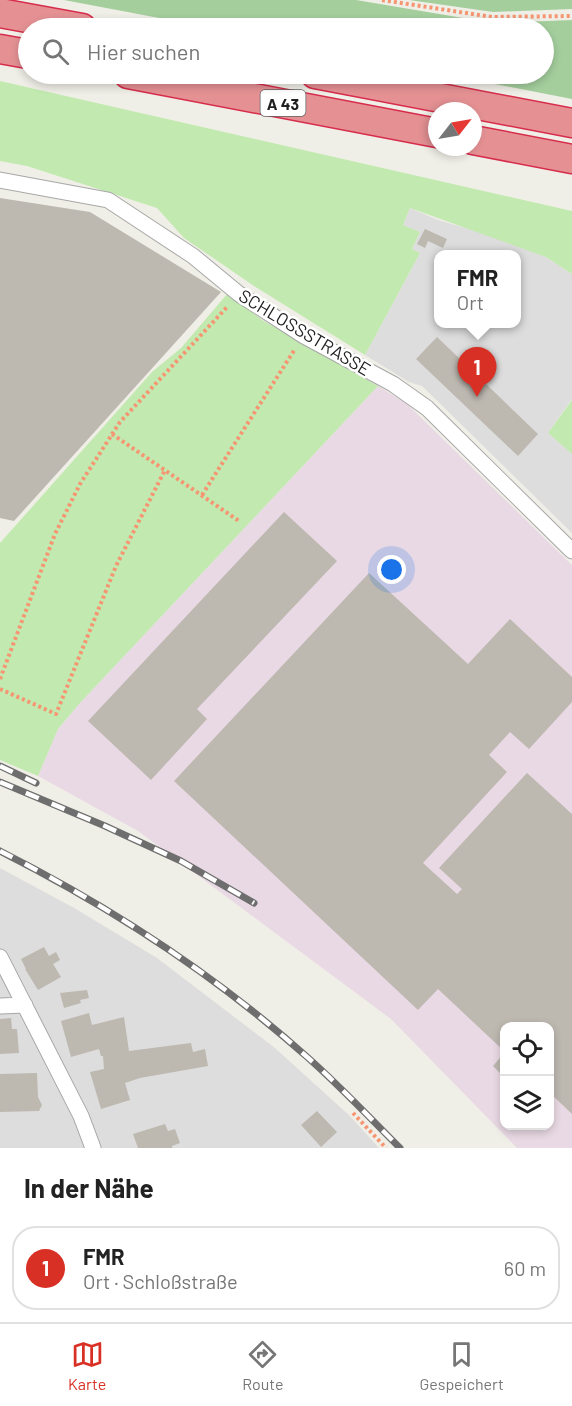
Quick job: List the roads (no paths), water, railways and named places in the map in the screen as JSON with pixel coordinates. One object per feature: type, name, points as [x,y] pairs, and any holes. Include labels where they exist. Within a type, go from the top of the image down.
[{"type":"highway","points":[[0,12],[31,18]]},
{"type":"highway","points":[[0,48],[18,52]]},
{"type":"highway","name":"A 43","points":[[180,84],[428,131]]},
{"type":"highway","name":"A 43","points":[[367,84],[572,123]]},
{"type":"highway","points":[[482,142],[572,159]]},
{"type":"street","name":"SCHLOSSSTRASSE","points":[[0,180],[108,201],[193,256],[239,294],[303,336],[393,384],[427,408],[572,551]]},
{"type":"street","points":[[0,957],[81,1116],[93,1148]]},
{"type":"street","points":[[0,1006],[25,1005]]},
{"type":"railway","points":[[0,766],[36,783]]},
{"type":"railway","points":[[0,782],[181,861],[254,903]]},
{"type":"railway","points":[[0,851],[120,918],[235,997],[318,1067],[400,1148]]},
{"type":"place","name":"FMR","points":[[477,397]]}]
